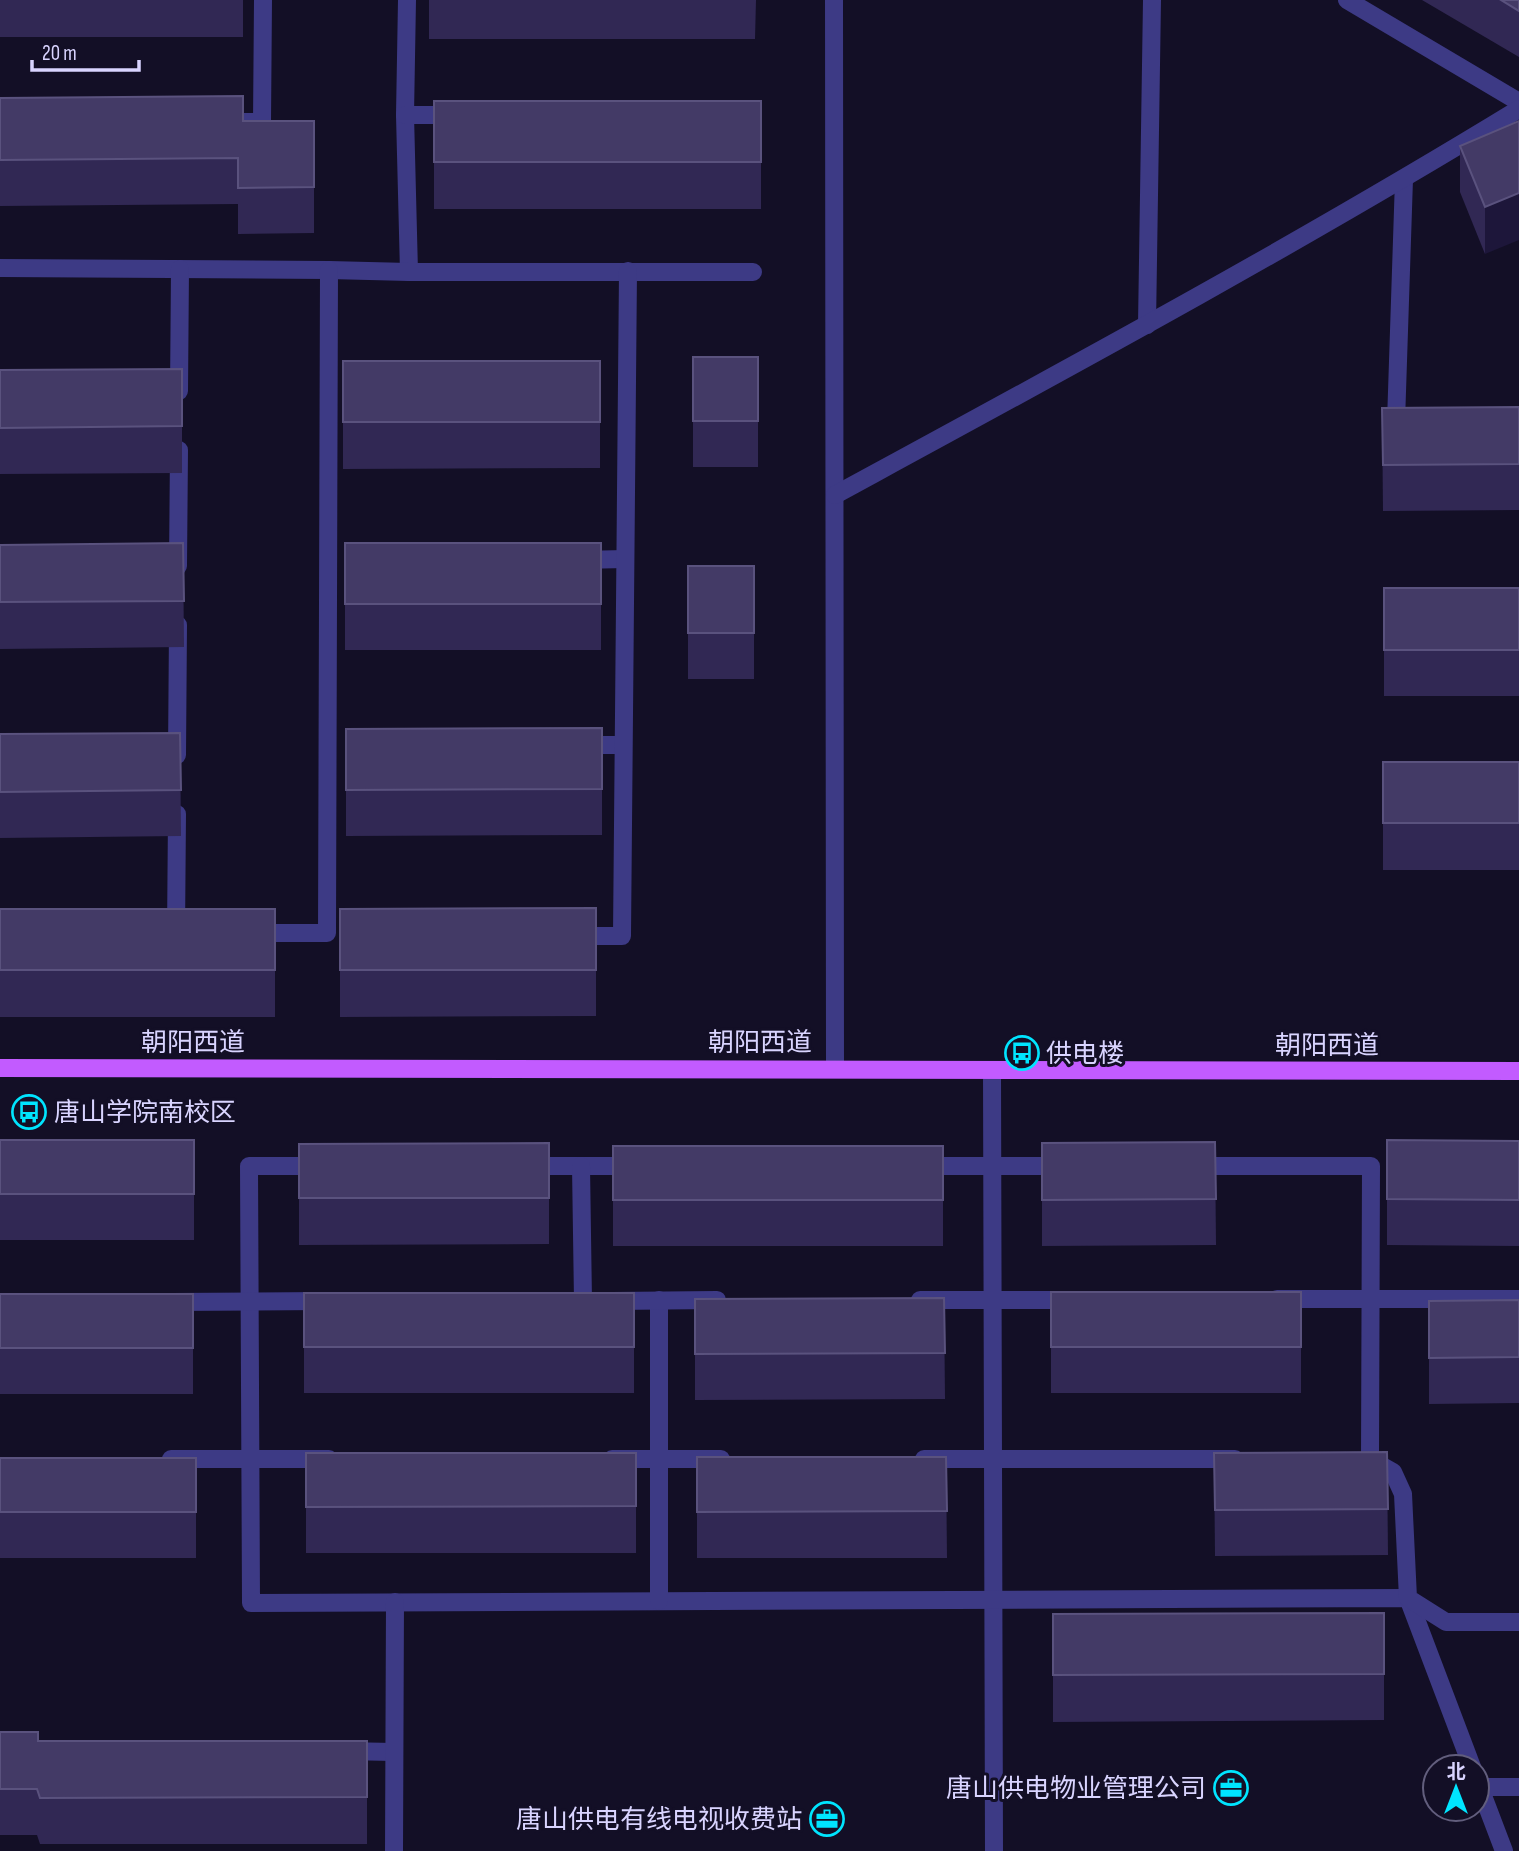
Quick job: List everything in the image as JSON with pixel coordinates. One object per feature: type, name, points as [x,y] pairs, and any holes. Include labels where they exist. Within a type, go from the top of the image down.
[{"type":"main road","name":"朝阳西道","points":[[0,1068],[1519,1071]]},
{"type":"street","points":[[220,121],[262,122],[263,0]]},
{"type":"street","points":[[407,0],[405,116],[409,272]]},
{"type":"street","points":[[834,0],[835,1069]]},
{"type":"street","points":[[1147,325],[1152,0]]},
{"type":"street","points":[[1347,0],[1519,102]]},
{"type":"street","points":[[835,495],[1147,325],[1404,180],[1519,109]]},
{"type":"street","points":[[405,116],[474,116]]},
{"type":"street","points":[[1404,180],[1396,422],[1424,422]]},
{"type":"street","points":[[0,268],[752,272]]},
{"type":"street","points":[[179,409],[180,269]]},
{"type":"street","points":[[231,933],[333,933],[335,562],[329,270]]},
{"type":"street","points":[[555,935],[622,936],[628,271]]},
{"type":"street","points":[[177,767],[171,739],[178,596],[171,562],[179,436]]},
{"type":"street","points":[[557,560],[625,559]]},
{"type":"street","points":[[556,745],[623,745]]},
{"type":"street","points":[[176,933],[177,795]]},
{"type":"street","points":[[992,1070],[994,1851]]},
{"type":"street","points":[[346,1166],[249,1166],[251,1602],[1408,1598],[1446,1622],[1519,1622]]},
{"type":"street","points":[[512,1166],[650,1166]]},
{"type":"street","points":[[581,1166],[576,1301],[729,1300]]},
{"type":"street","points":[[910,1166],[1087,1166]]},
{"type":"street","points":[[1182,1166],[1371,1166],[1371,1299],[1363,1459],[1393,1472],[1403,1494],[1408,1598],[1467,1753]]},
{"type":"street","points":[[1259,1299],[1519,1299]]},
{"type":"street","points":[[659,1300],[659,1601]]},
{"type":"street","points":[[896,1300],[1091,1300]]},
{"type":"street","points":[[153,1302],[347,1301]]},
{"type":"street","points":[[153,1459],[345,1459]]},
{"type":"street","points":[[591,1459],[743,1459]]},
{"type":"street","points":[[910,1459],[1258,1459]]},
{"type":"street","points":[[394,1851],[395,1602]]},
{"type":"street","points":[[326,1751],[394,1752]]},
{"type":"street","points":[[1491,1785],[1519,1787]]},
{"type":"street","points":[[1491,1818],[1504,1851]]},
{"type":"building","points":[[1501,0],[1519,0],[1519,11]]},
{"type":"building","points":[[243,96],[243,121],[314,121],[314,187],[238,188],[238,158],[0,160],[0,98]]},
{"type":"building","points":[[434,101],[761,101],[761,162],[434,162]]},
{"type":"building","points":[[1519,121],[1519,193],[1485,207],[1460,146]]},
{"type":"building","points":[[693,357],[758,357],[758,421],[693,421]]},
{"type":"building","points":[[343,361],[600,361],[600,422],[343,422]]},
{"type":"building","points":[[182,369],[182,426],[0,428],[0,370]]},
{"type":"building","points":[[1519,407],[1519,464],[1383,465],[1382,408]]},
{"type":"building","points":[[183,543],[184,601],[0,602],[0,545]]},
{"type":"building","points":[[345,543],[601,543],[601,604],[345,604]]},
{"type":"building","points":[[688,566],[754,566],[754,633],[688,633]]},
{"type":"building","points":[[1384,588],[1519,588],[1519,650],[1384,650]]},
{"type":"building","points":[[602,728],[602,789],[346,790],[346,729]]},
{"type":"building","points":[[180,733],[181,790],[0,792],[0,734]]},
{"type":"building","points":[[1383,762],[1519,762],[1519,823],[1383,823]]},
{"type":"building","points":[[596,908],[596,970],[340,970],[340,909]]},
{"type":"building","points":[[0,909],[275,909],[275,970],[0,970]]},
{"type":"building","points":[[0,1140],[194,1140],[194,1194],[0,1194]]},
{"type":"building","points":[[1387,1140],[1519,1141],[1519,1200],[1387,1199]]},
{"type":"building","points":[[1215,1142],[1216,1199],[1042,1200],[1042,1143]]},
{"type":"building","points":[[549,1143],[549,1198],[299,1198],[299,1144]]},
{"type":"building","points":[[613,1146],[943,1146],[943,1200],[613,1200]]},
{"type":"building","points":[[1051,1292],[1301,1292],[1301,1347],[1051,1347]]},
{"type":"building","points":[[304,1293],[634,1293],[634,1347],[304,1347]]},
{"type":"building","points":[[0,1294],[193,1294],[193,1348],[0,1348]]},
{"type":"building","points":[[944,1298],[945,1353],[695,1354],[695,1299]]},
{"type":"building","points":[[1519,1300],[1519,1357],[1429,1358],[1429,1301]]},
{"type":"building","points":[[1387,1452],[1388,1509],[1215,1510],[1214,1453]]},
{"type":"building","points":[[306,1453],[636,1453],[636,1506],[306,1507]]},
{"type":"building","points":[[697,1457],[946,1457],[947,1511],[697,1512]]},
{"type":"building","points":[[0,1458],[196,1458],[196,1512],[0,1512]]},
{"type":"building","points":[[1384,1613],[1384,1674],[1053,1675],[1053,1614]]},
{"type":"building","points":[[0,1732],[38,1732],[38,1741],[367,1741],[367,1797],[40,1798],[37,1789],[0,1789]]},
{"type":"place","name":"供电楼","points":[[1022,1053]]},
{"type":"place","name":"唐山学院南校区","points":[[29,1112]]},
{"type":"place","name":"唐山供电物业管理公司","points":[[1231,1788]]},
{"type":"place","name":"唐山供电有线电视收费站","points":[[827,1819]]}]
